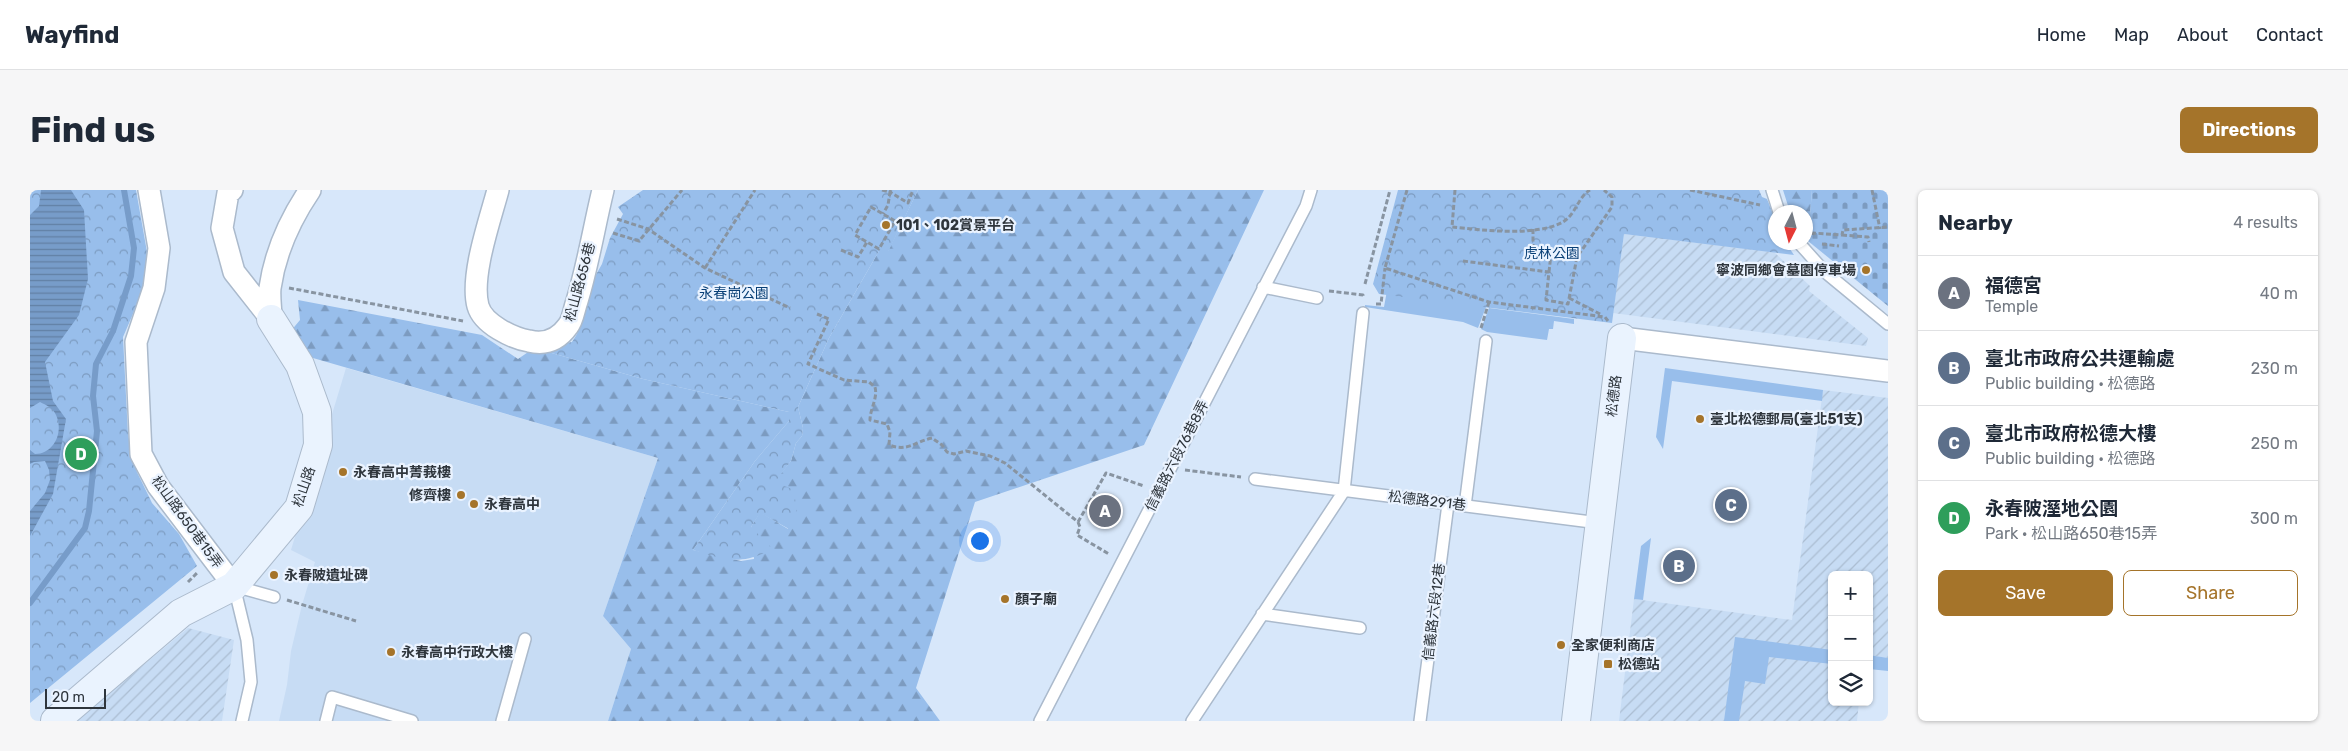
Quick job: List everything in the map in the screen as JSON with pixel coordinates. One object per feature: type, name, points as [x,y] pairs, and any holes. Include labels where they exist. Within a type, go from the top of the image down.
[{"type":"street","name":"松山路650巷15弄","points":[[149,190],[159,248],[154,288],[136,342],[142,454],[158,486],[234,586]]},
{"type":"street","points":[[232,190],[228,193],[222,228],[234,272],[271,319]]},
{"type":"street","points":[[271,319],[270,288],[279,254],[297,210],[310,190]]},
{"type":"street","name":"松山路656巷","points":[[498,190],[482,252],[476,287],[478,308],[495,327],[514,338],[540,344],[560,337],[570,324],[581,289],[603,190]]},
{"type":"street","name":"松山路","points":[[54,721],[181,613],[234,586],[299,508],[318,444],[318,412],[300,365],[271,319]]},
{"type":"street","points":[[1622,338],[1888,371]]},
{"type":"street","name":"松德路","points":[[1576,721],[1622,338]]},
{"type":"lane","name":"信義路六段76巷8弄","points":[[1040,721],[1306,206],[1310,190]]},
{"type":"lane","points":[[1772,190],[1777,205]]},
{"type":"lane","points":[[1805,250],[1825,272],[1888,324]]},
{"type":"lane","points":[[1263,287],[1317,298]]},
{"type":"lane","points":[[1192,721],[1344,491],[1363,308]]},
{"type":"lane","points":[[1465,506],[1486,341]]},
{"type":"lane","name":"松德路291巷","points":[[1255,479],[1599,524]]},
{"type":"lane","name":"信義路六段12巷","points":[[1420,721],[1448,504]]},
{"type":"lane","points":[[242,721],[251,682],[247,640],[234,586],[274,596]]},
{"type":"lane","points":[[1262,614],[1360,628]]},
{"type":"lane","points":[[502,721],[525,639]]},
{"type":"lane","points":[[326,721],[332,697],[412,721]]},
{"type":"path","points":[[606,231],[639,241],[682,190]]},
{"type":"path","points":[[705,268],[755,190]]},
{"type":"path","points":[[882,190],[890,191],[908,203],[913,190]]},
{"type":"path","points":[[1365,284],[1390,190]]},
{"type":"path","points":[[1372,304],[1381,304],[1385,268],[1407,190]]},
{"type":"path","points":[[1455,190],[1452,227],[1507,232],[1562,223],[1572,215],[1581,199],[1590,190]]},
{"type":"path","points":[[1551,254],[1546,300],[1568,304],[1577,257],[1612,207],[1612,197],[1604,190]]},
{"type":"path","points":[[1690,190],[1768,207]]},
{"type":"path","points":[[1872,190],[1880,229]]},
{"type":"path","points":[[883,214],[888,205],[890,191]]},
{"type":"path","points":[[871,207],[895,221],[879,249],[867,242],[855,235],[871,207]]},
{"type":"path","points":[[610,217],[648,229],[705,268],[790,308]]},
{"type":"path","points":[[1842,235],[1842,230],[1888,227]]},
{"type":"path","points":[[1533,229],[1533,252],[1577,257]]},
{"type":"path","points":[[1839,246],[1813,243],[1813,233],[1868,237],[1868,242]]},
{"type":"path","points":[[841,250],[858,257],[867,242]]},
{"type":"path","points":[[1463,262],[1549,272]]},
{"type":"path","points":[[1385,268],[1489,302],[1605,317]]},
{"type":"path","points":[[289,296],[288,288],[495,327]]},
{"type":"path","points":[[1317,298],[1323,291],[1363,296],[1363,308]]},
{"type":"path","points":[[1569,298],[1605,317],[1622,338]]},
{"type":"path","points":[[1480,330],[1489,302]]},
{"type":"path","points":[[818,314],[829,319],[808,364],[844,380],[869,382],[875,387],[877,392],[870,412],[870,420],[887,424],[890,432],[889,445],[898,448],[909,448],[920,441],[932,438],[942,444],[946,452],[954,454],[966,451],[990,456],[1005,464],[1078,522],[1080,527],[1077,535],[1123,561]]},
{"type":"path","points":[[1172,468],[1255,479]]},
{"type":"path","points":[[1078,522],[1106,473],[1159,492]]},
{"type":"path","points":[[274,596],[356,622]]},
{"type":"shaded area","points":[[41,190],[71,190],[84,210],[88,279],[79,315],[45,362],[53,401],[66,419],[53,494],[30,536],[30,511],[45,493],[50,480],[49,470],[45,461],[30,464],[30,450],[35,454],[47,450],[56,441],[59,428],[56,415],[49,407],[40,402],[30,408],[30,215],[39,206]]},
{"type":"shaded area","points":[[1624,234],[1774,252],[1810,286],[1809,291],[1868,338],[1866,346],[1613,313]]},
{"type":"shaded area","name":"永春高中","points":[[346,368],[658,458],[603,616],[631,649],[608,721],[279,721],[287,685],[291,651],[315,562],[291,550]]},
{"type":"shaded area","points":[[1823,390],[1888,398],[1888,658],[1873,656],[1873,571],[1828,571],[1828,706],[1859,706],[1857,721],[1619,721],[1634,599],[1792,620]]},
{"type":"shaded area","points":[[188,628],[234,640],[222,721],[76,721]]},
{"type":"green space","points":[[30,190],[136,190],[147,252],[146,277],[123,337],[128,435],[137,472],[152,503],[179,534],[197,566],[30,703]]},
{"type":"green space","name":"永春崗公園","points":[[643,190],[918,190],[888,252],[879,251],[829,338],[798,407],[803,428],[802,436],[796,443],[791,461],[775,482],[792,489],[796,510],[789,529],[760,513],[751,527],[773,549],[762,554],[734,560],[715,557],[693,550],[755,461],[789,421],[789,412],[643,379],[534,348],[572,342],[577,334],[589,287],[602,264],[610,238],[623,214],[618,207]]},
{"type":"green space","points":[[918,190],[1264,190],[1144,445],[975,502],[916,688],[940,721],[608,721],[631,649],[603,616],[658,458],[313,358],[290,332],[300,320],[298,300],[482,335],[518,359],[534,348],[643,379],[789,412],[789,421],[755,461],[693,550],[741,561],[754,559],[751,527],[760,512],[788,529],[774,482],[791,461],[796,443],[802,436],[803,428],[798,407],[829,338],[879,251],[888,251]]},
{"type":"green space","name":"虎林公園","points":[[1398,190],[1759,190],[1762,197],[1767,199],[1770,205],[1768,205],[1768,250],[1791,250],[1794,255],[1624,234],[1612,323],[1379,294],[1373,284]]},
{"type":"green space","points":[[1783,190],[1812,190],[1811,205],[1788,205]]},
{"type":"green space","points":[[1812,190],[1888,190],[1888,306],[1813,245],[1813,205],[1811,205]]},
{"type":"green space","points":[[1390,274],[1486,307],[1478,328],[1463,322],[1365,307],[1365,305],[1384,307]]},
{"type":"green space","points":[[1489,308],[1574,319],[1574,324],[1554,321],[1553,329],[1549,329],[1547,340],[1487,332],[1481,329]]},
{"type":"green space","points":[[1665,368],[1823,390],[1822,401],[1672,381],[1663,449],[1656,437]]},
{"type":"green space","points":[[1651,538],[1643,600],[1634,599],[1641,546]]},
{"type":"green space","points":[[1735,637],[1828,649],[1828,664],[1769,657],[1765,684],[1745,681],[1739,721],[1724,721]]},
{"type":"green space","points":[[1873,656],[1888,658],[1888,671],[1873,669]]},
{"type":"waterway","points":[[30,603],[85,528],[89,511],[97,431],[93,396],[96,364],[113,331],[131,276],[134,248],[124,190]]},
{"type":"place","name":"101、102賞景平台","points":[[886,225]]},
{"type":"place","name":"寧波同鄉會墓園停車場","points":[[1866,270]]},
{"type":"place","name":"臺北松德郵局(臺北51支)","points":[[1700,419]]},
{"type":"place","name":"永春陂溼地公園","points":[[81,454]]},
{"type":"place","name":"永春高中菁莪樓","points":[[343,472]]},
{"type":"place","name":"修齊樓","points":[[461,495]]},
{"type":"place","name":"永春高中","points":[[474,504]]},
{"type":"place","name":"臺北市政府松德大樓","points":[[1731,505]]},
{"type":"place","name":"福德宮","points":[[1105,511]]},
{"type":"place","name":"臺北市政府公共運輸處","points":[[1679,566]]},
{"type":"place","name":"永春陂遺址碑","points":[[274,575]]},
{"type":"place","name":"顏子廟","points":[[1005,599]]},
{"type":"place","name":"全家便利商店","points":[[1561,645]]},
{"type":"place","name":"永春高中行政大樓","points":[[391,652]]},
{"type":"place","name":"松德站","points":[[1608,664]]}]
